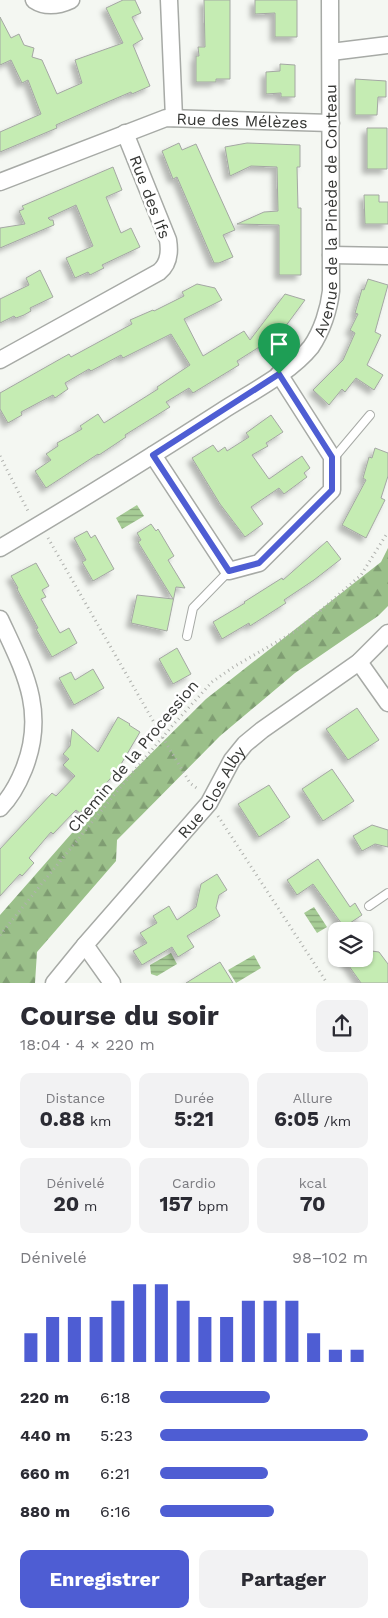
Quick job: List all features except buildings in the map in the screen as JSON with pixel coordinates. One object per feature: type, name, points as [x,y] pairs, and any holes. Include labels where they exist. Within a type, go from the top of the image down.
[{"type":"street","points":[[34,0],[50,6],[71,0]]},
{"type":"street","points":[[169,0],[174,118]]},
{"type":"street","name":"Avenue de la Pinède de Conteau","points":[[0,548],[153,455],[279,374],[303,356],[311,347],[320,330],[330,300],[330,0]]},
{"type":"street","points":[[331,52],[388,45]]},
{"type":"street","name":"Rue des Mélèzes","points":[[125,133],[158,120],[174,118],[331,123]]},
{"type":"street","points":[[0,182],[125,133]]},
{"type":"street","name":"Rue des Ifs","points":[[0,360],[164,268],[169,255],[168,240],[125,133]]},
{"type":"street","points":[[331,255],[388,256]]},
{"type":"street","points":[[153,455],[229,571],[259,563],[332,490],[332,457],[279,374]]},
{"type":"street","points":[[0,619],[29,687],[34,713],[32,739],[27,762],[19,782],[0,808]]},
{"type":"street","name":"Rue Clos Alby","points":[[54,983],[209,803],[232,760],[245,744],[359,662],[388,633]]},
{"type":"street","points":[[359,662],[388,703]]},
{"type":"street","points":[[85,945],[112,983]]},
{"type":"lane","points":[[332,459],[370,415]]},
{"type":"lane","points":[[188,636],[193,608],[229,571]]},
{"type":"lane","points":[[369,906],[388,893]]},
{"type":"path","points":[[0,456],[29,514],[40,524],[190,783],[199,790],[209,803],[328,983]]},
{"type":"path","name":"Chemin de la Procession","points":[[0,935],[172,725],[212,682],[234,666],[294,632],[319,612],[360,575],[388,532]]},
{"type":"green space","points":[[388,548],[388,606],[378,616],[295,673],[220,736],[117,840],[116,861],[37,952],[35,983],[0,983],[0,915],[79,825],[206,699],[381,562]]},
{"type":"shaded area","points":[[137,505],[144,516],[122,529],[116,518]]},
{"type":"shaded area","points":[[314,907],[327,927],[317,933],[304,913]]},
{"type":"shaded area","points":[[171,953],[177,964],[157,976],[151,974],[150,965]]},
{"type":"shaded area","points":[[254,955],[261,968],[236,983],[228,970]]},
{"type":"route","points":[[279,374],[332,457],[332,490],[259,563],[229,571],[153,455],[279,374]]}]
